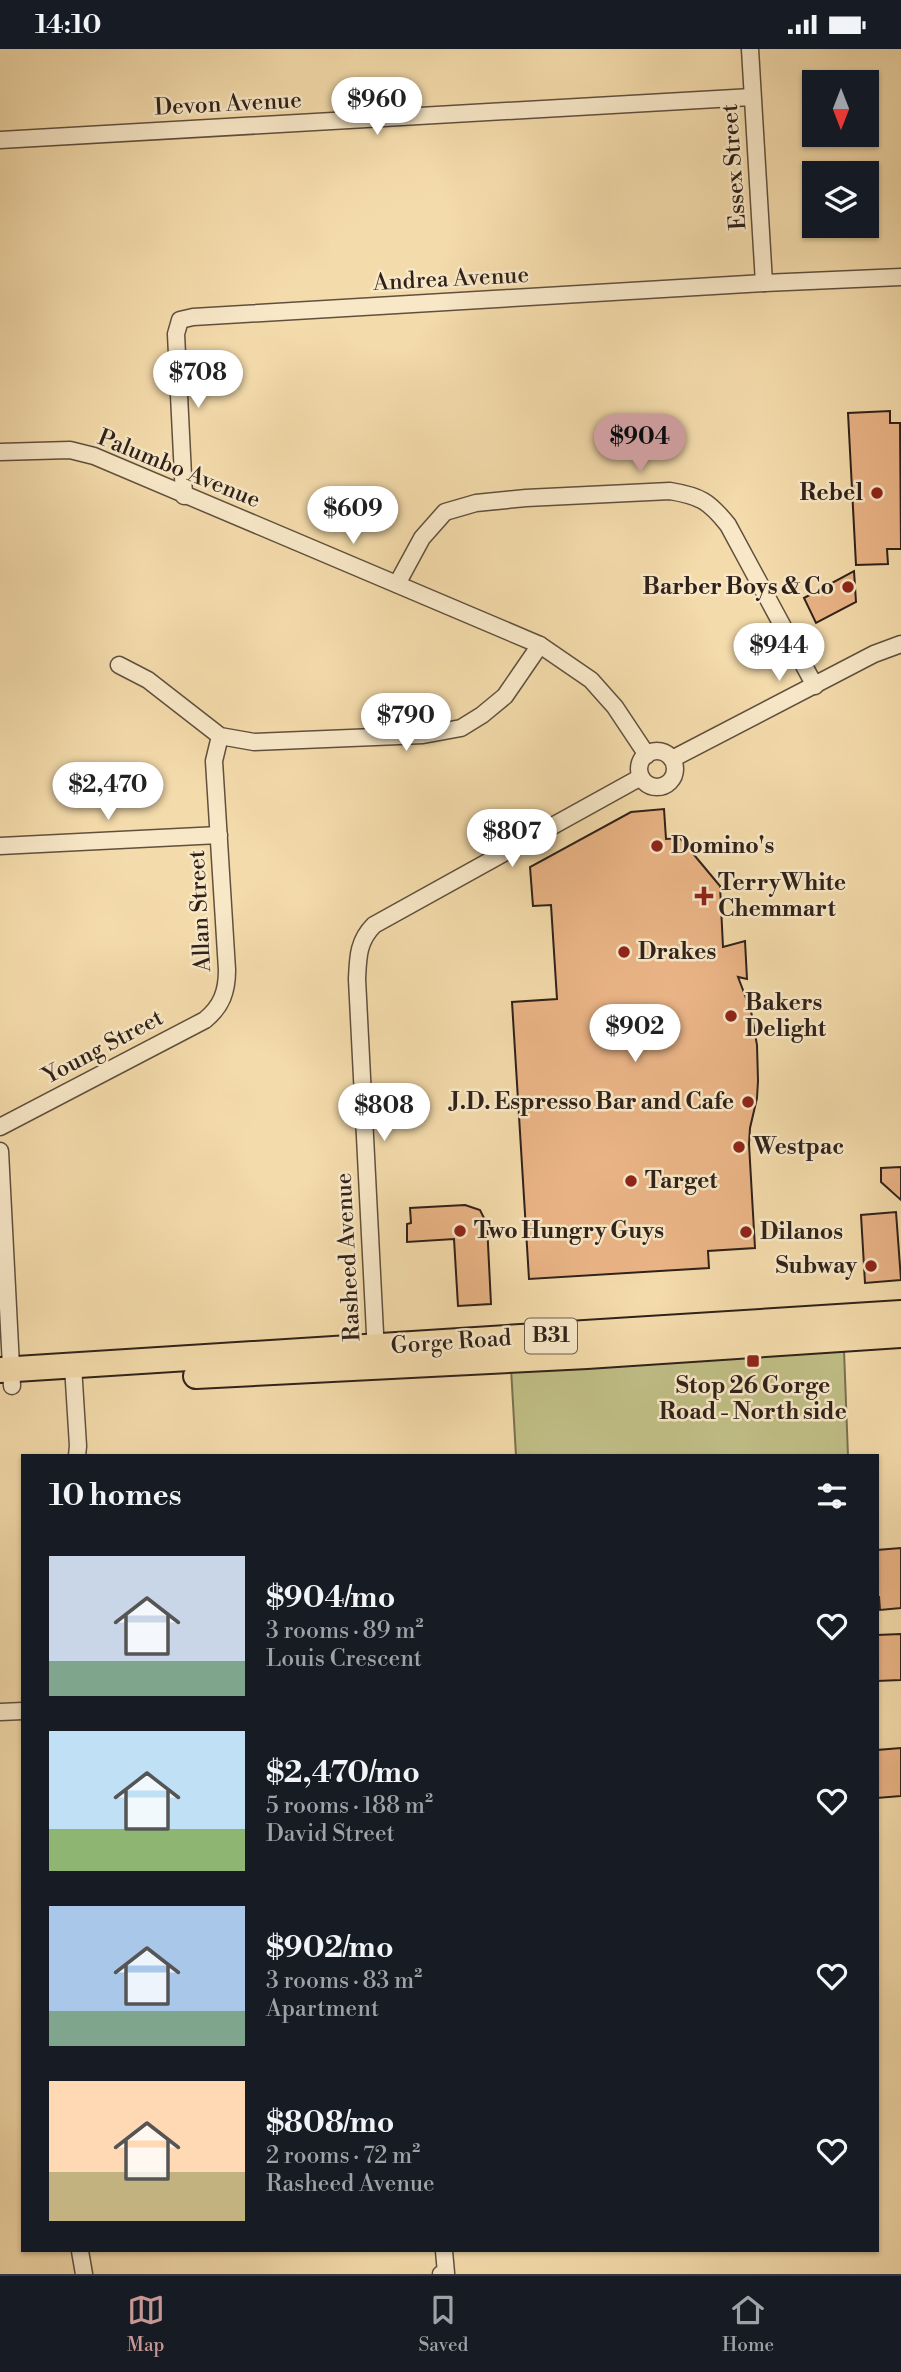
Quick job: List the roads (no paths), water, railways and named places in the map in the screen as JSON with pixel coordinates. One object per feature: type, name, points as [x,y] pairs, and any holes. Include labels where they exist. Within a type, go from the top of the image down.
[{"type":"main road","name":"Gorge Road","points":[[376,1357],[726,1324],[901,1313]]},
{"type":"main road","points":[[850,1316],[889,1336]]},
{"type":"main road","points":[[709,1348],[726,1324]]},
{"type":"main road","name":"Gorge Road","points":[[6,1378],[376,1357],[709,1348],[889,1336]]},
{"type":"street","name":"Essex Street","points":[[750,49],[764,283]]},
{"type":"street","name":"Devon Avenue","points":[[0,140],[752,97]]},
{"type":"street","name":"Andrea Avenue","points":[[184,495],[176,334],[180,320],[193,317],[901,277]]},
{"type":"street","name":"Palumbo Avenue","points":[[0,452],[70,450],[94,456],[540,645],[591,680],[615,706],[647,755]]},
{"type":"street","points":[[397,583],[422,538],[445,512],[476,503],[670,491],[697,495],[714,507],[728,525],[815,686]]},
{"type":"street","points":[[672,759],[874,655],[901,644]]},
{"type":"street","points":[[119,665],[148,680],[220,736],[254,742],[423,735],[461,728],[482,715],[505,696],[540,645]]},
{"type":"street","name":"Allan Street","points":[[220,736],[214,761],[227,970],[227,987],[222,1000]]},
{"type":"street","points":[[657,751],[672,759],[676,769],[674,776],[665,786],[652,786],[641,777],[641,762],[647,755],[657,751]]},
{"type":"street","name":"Rasheed Avenue","points":[[376,1357],[357,979],[358,951],[363,935],[374,925],[641,777]]},
{"type":"street","points":[[0,846],[219,835]]},
{"type":"street","name":"Young Street","points":[[0,1127],[205,1020],[214,1013],[222,1000]]},
{"type":"street","points":[[0,1150],[6,1378]]},
{"type":"street","points":[[73,1374],[77,1454]]},
{"type":"street","points":[[0,1712],[21,1711]]},
{"type":"street","points":[[80,2252],[84,2274]]},
{"type":"street","points":[[444,2252],[444,2273]]},
{"type":"place","name":"Rebel","points":[[877,493]]},
{"type":"place","name":"Barber Boys & Co","points":[[848,587]]},
{"type":"place","name":"Domino's","points":[[657,846]]},
{"type":"place","name":"TerryWhite Chemmart","points":[[704,896]]},
{"type":"place","name":"Drakes","points":[[624,952]]},
{"type":"place","name":"Bakers Delight","points":[[731,1016]]},
{"type":"place","name":"J.D. Espresso Bar and Cafe","points":[[748,1102]]},
{"type":"place","name":"Westpac","points":[[739,1147]]},
{"type":"place","name":"Target","points":[[631,1181]]},
{"type":"place","name":"Two Hungry Guys","points":[[460,1231]]},
{"type":"place","name":"Dilanos","points":[[746,1232]]},
{"type":"place","name":"Subway","points":[[871,1266]]},
{"type":"place","name":"Stop 26 Gorge Road - North side","points":[[753,1361]]}]
